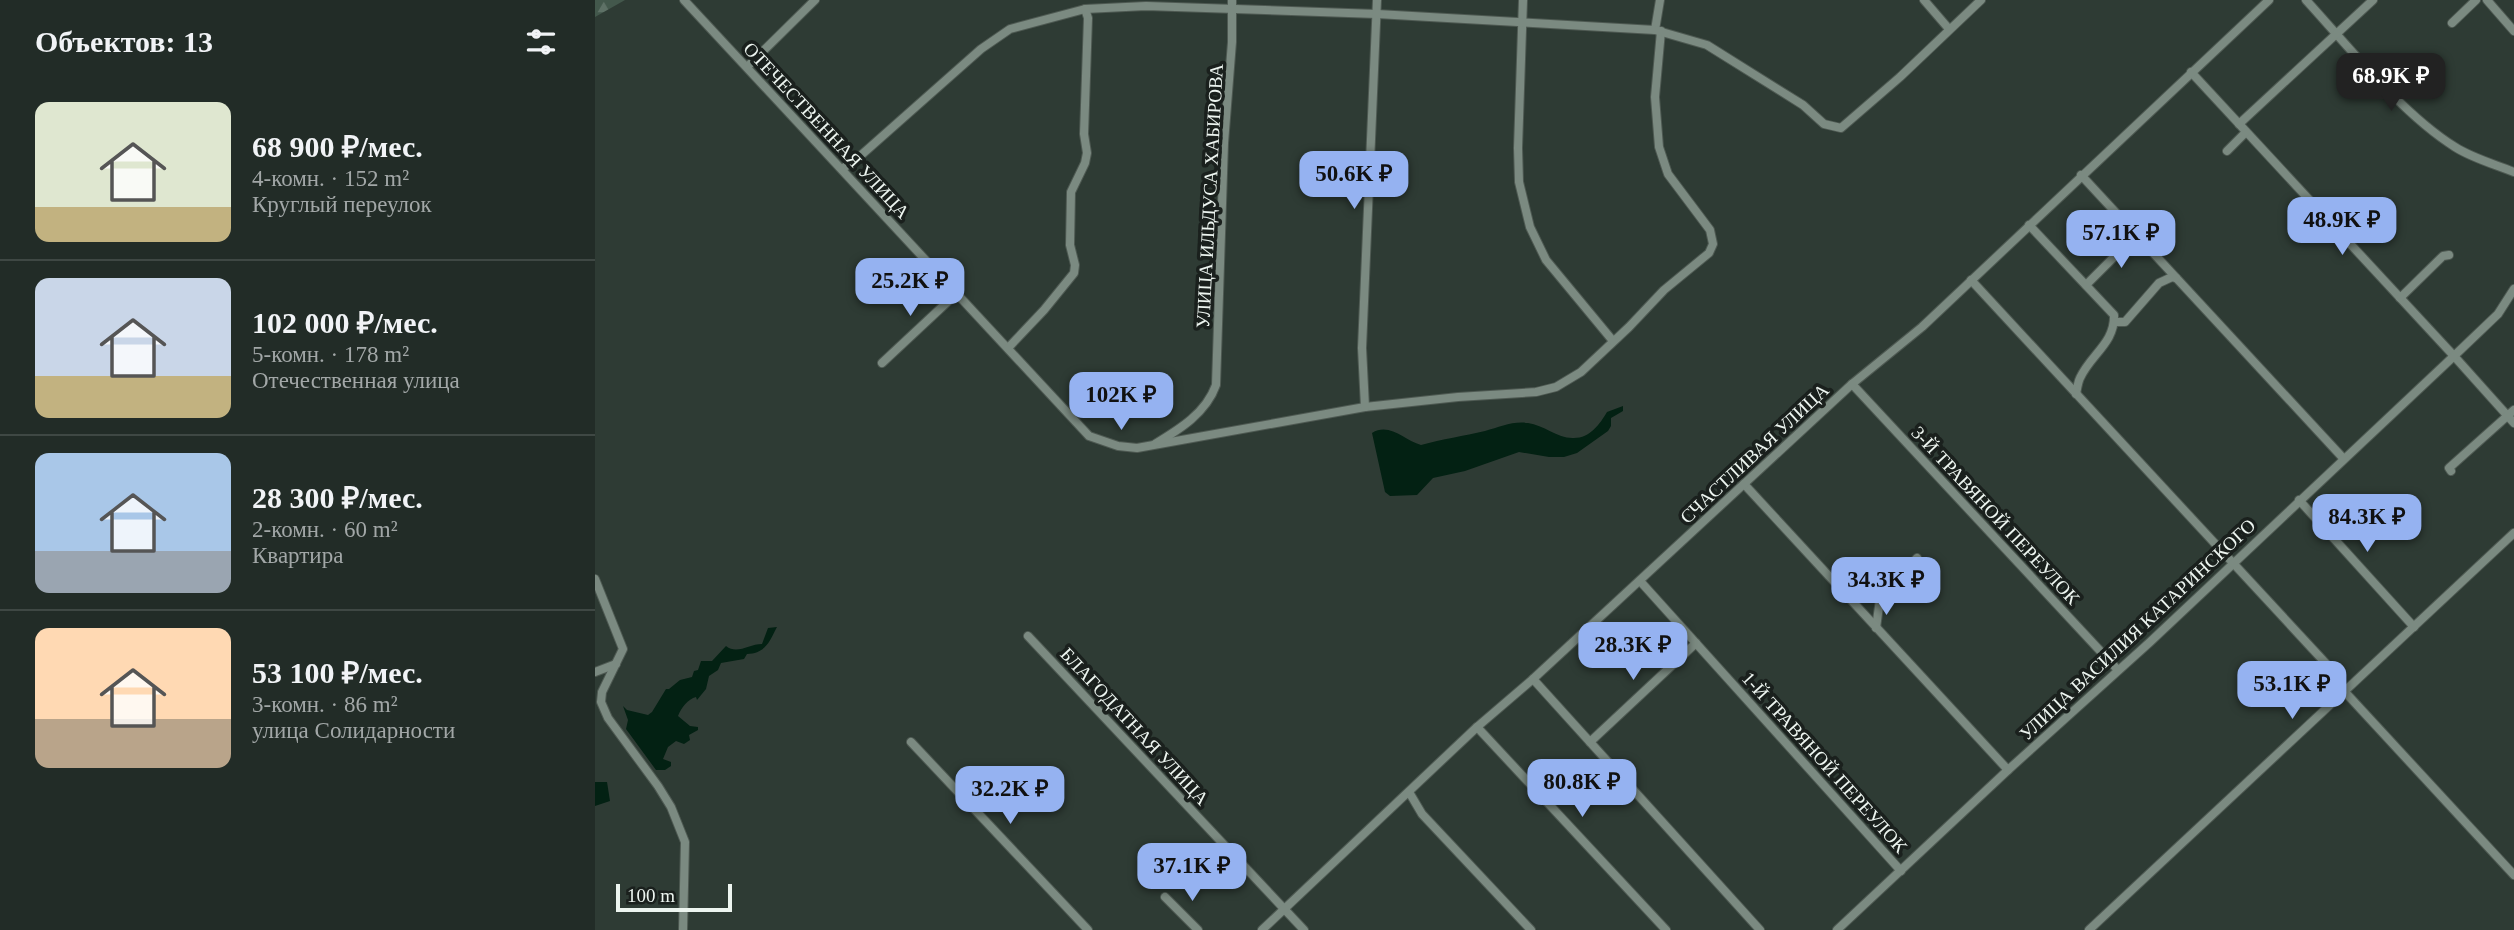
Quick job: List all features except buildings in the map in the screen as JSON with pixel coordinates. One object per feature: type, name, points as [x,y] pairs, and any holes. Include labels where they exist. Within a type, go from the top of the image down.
[{"type":"street","name":"ОТЕЧЕСТВЕННАЯ УЛИЦА","points":[[684,0],[1089,436],[1118,446],[1150,447]]},
{"type":"street","points":[[748,66],[815,0]]},
{"type":"street","points":[[1365,407],[1361,348],[1377,0]]},
{"type":"street","points":[[1523,0],[1519,182],[1530,227],[1546,260],[1613,341]]},
{"type":"street","points":[[1150,447],[1365,407],[1458,397],[1536,393],[1556,387],[1581,372],[1664,290],[1709,253],[1713,244],[1710,230],[1668,174],[1659,147],[1655,97],[1660,0]]},
{"type":"street","points":[[1924,0],[1949,29]]},
{"type":"street","points":[[842,169],[981,49],[1010,29],[1085,9],[1231,4],[1658,31],[1707,45],[1803,105],[1824,124],[1841,128],[1900,77],[1981,0]]},
{"type":"street","name":"СЧАСТЛИВАЯ УЛИЦА","points":[[1262,930],[1477,727],[1533,679],[1852,384],[1922,327],[2269,0]]},
{"type":"street","points":[[2306,0],[2437,136],[2465,154],[2514,172]]},
{"type":"street","points":[[2239,124],[2373,0]]},
{"type":"street","points":[[2452,23],[2476,0]]},
{"type":"street","points":[[2487,0],[2514,31]]},
{"type":"street","name":"УЛИЦА ИЛЬДУСА ХАБИРОВА","points":[[1150,447],[1193,418],[1207,404],[1216,385],[1224,143],[1232,42],[1231,4]]},
{"type":"street","points":[[1008,348],[1074,273],[1075,265],[1070,245],[1071,192],[1087,153],[1084,134],[1088,18],[1085,9]]},
{"type":"street","points":[[2191,72],[2512,416],[2449,468],[2451,471]]},
{"type":"street","points":[[2227,151],[2246,132]]},
{"type":"street","points":[[2081,175],[2343,458]]},
{"type":"street","points":[[2029,225],[2114,315],[2108,341],[2080,377],[2076,394]]},
{"type":"street","points":[[2086,285],[2136,235]]},
{"type":"street","points":[[2400,298],[2443,256],[2449,255]]},
{"type":"street","points":[[2114,322],[2126,322],[2159,284],[2172,277],[2176,278]]},
{"type":"street","points":[[1971,280],[2332,670],[2345,692],[2514,875]]},
{"type":"street","name":"УЛИЦА ВАСИЛИЯ КАТАРИНСКОГО","points":[[1837,930],[2117,669],[2150,642],[2454,356],[2498,314],[2514,289]]},
{"type":"street","points":[[882,363],[957,293]]},
{"type":"street","name":"3-Й ТРАВЯНОЙ ПЕРЕУЛОК","points":[[1852,384],[2117,669]]},
{"type":"street","points":[[1744,484],[2008,770]]},
{"type":"street","points":[[2299,500],[2414,627]]},
{"type":"street","points":[[2089,930],[2514,533]]},
{"type":"street","points":[[1876,628],[1880,599],[1917,558]]},
{"type":"street","points":[[595,579],[623,649],[602,692],[601,702],[608,718],[664,796],[685,842],[683,930]]},
{"type":"street","name":"1-Й ТРАВЯНОЙ ПЕРЕУЛОК","points":[[1640,581],[1901,871]]},
{"type":"street","name":"БЛАГОДАТНАЯ УЛИЦА","points":[[1028,636],[1304,930]]},
{"type":"street","points":[[1590,742],[1696,643]]},
{"type":"street","points":[[595,672],[616,664]]},
{"type":"street","points":[[1533,679],[1760,930]]},
{"type":"street","points":[[1477,727],[1666,930]]},
{"type":"street","points":[[911,742],[1089,930]]},
{"type":"street","points":[[1409,792],[1422,814],[1531,930]]},
{"type":"street","points":[[1165,897],[1198,930]]},
{"type":"green space","points":[[595,0],[625,0],[595,17]]},
{"type":"shaded area","points":[[1623,406],[1623,411],[1611,418],[1608,431],[1577,453],[1564,457],[1549,457],[1519,452],[1465,471],[1433,478],[1417,495],[1390,496],[1385,492],[1372,433],[1379,430],[1391,431],[1421,445],[1522,423],[1534,424],[1574,438],[1590,433],[1607,412]]},
{"type":"shaded area","points":[[777,627],[763,649],[747,654],[744,659],[721,663],[718,670],[709,676],[706,689],[697,700],[696,697],[688,702],[678,716],[690,726],[698,727],[698,730],[689,735],[690,740],[684,744],[676,741],[668,747],[663,759],[671,762],[671,766],[665,770],[656,770],[626,729],[628,720],[623,706],[627,710],[648,715],[666,689],[680,680],[692,677],[701,661],[712,661],[726,646],[739,649],[762,644],[768,628]]},
{"type":"shaded area","points":[[595,782],[607,782],[610,801],[595,806]]}]
